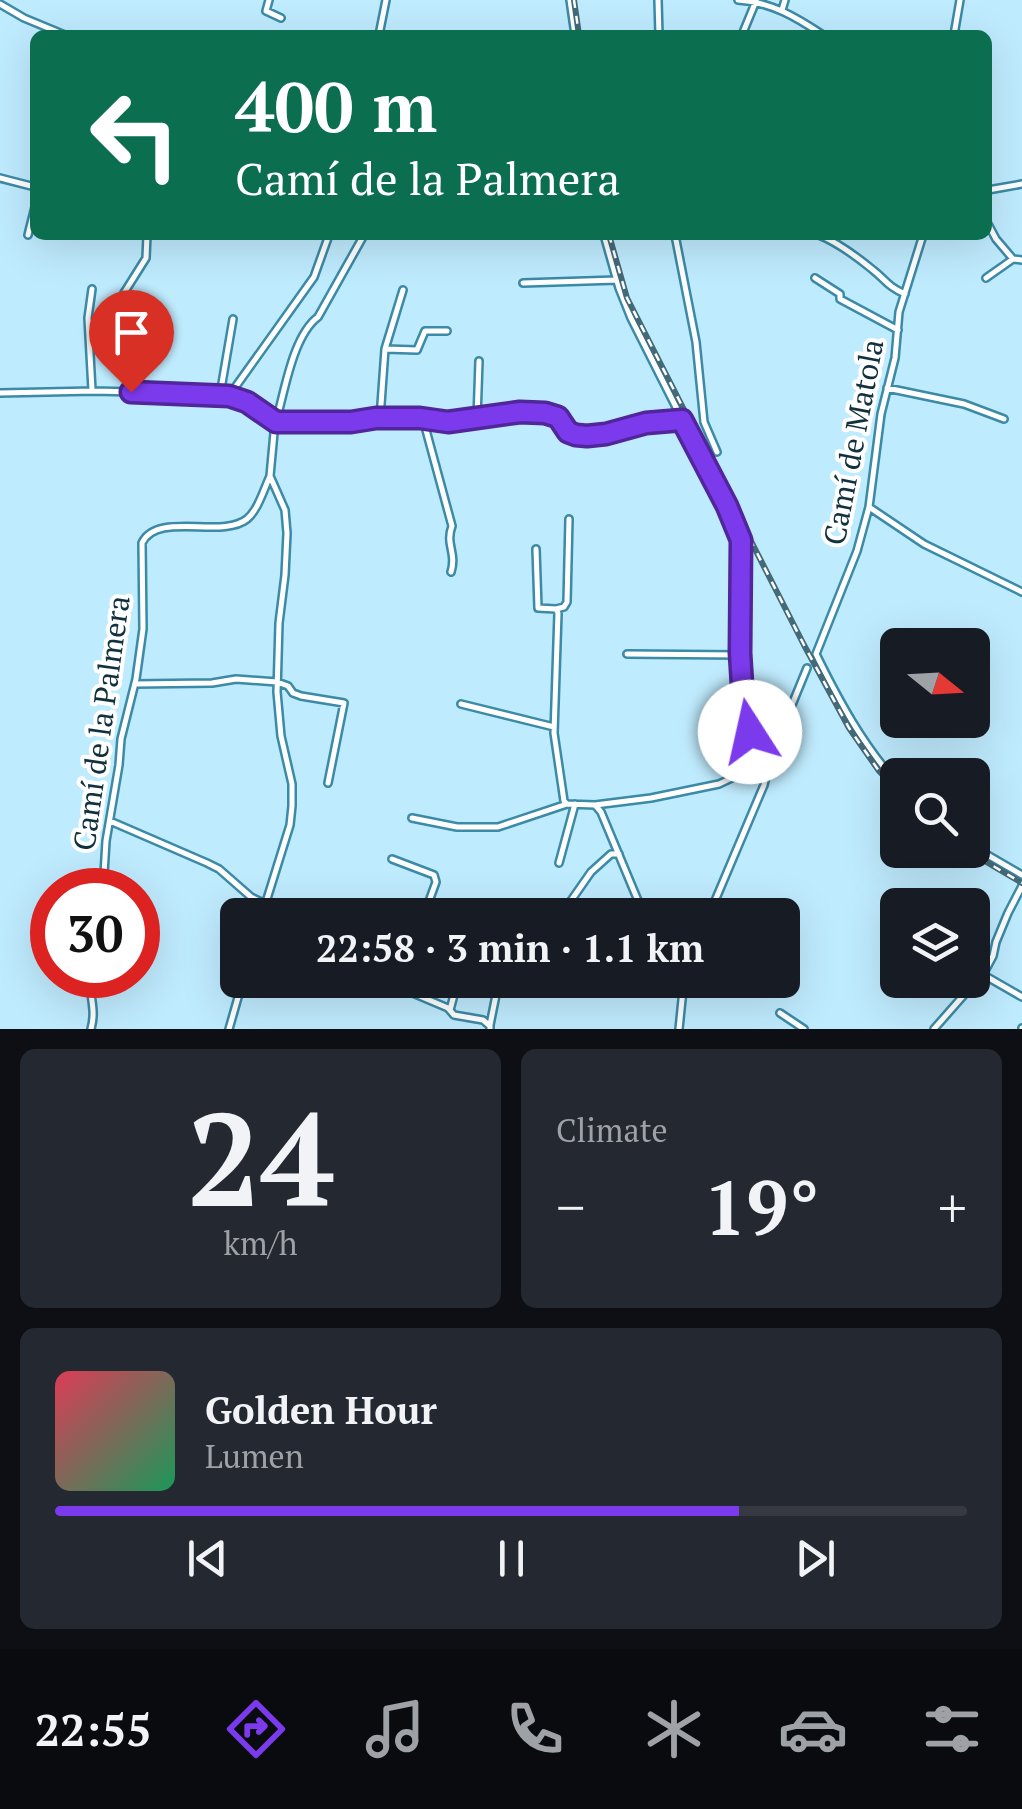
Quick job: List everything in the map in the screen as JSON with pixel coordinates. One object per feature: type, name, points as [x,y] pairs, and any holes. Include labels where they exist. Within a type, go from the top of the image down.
[{"type":"street","points":[[269,0],[266,12],[282,18]]},
{"type":"street","points":[[379,30],[386,0]]},
{"type":"street","points":[[570,0],[573,30]]},
{"type":"street","points":[[658,0],[659,30]]},
{"type":"street","points":[[738,0],[756,1],[782,10],[815,30]]},
{"type":"street","points":[[782,10],[785,0]]},
{"type":"street","points":[[955,30],[960,0]]},
{"type":"street","points":[[744,30],[756,1]]},
{"type":"street","points":[[0,4],[53,30]]},
{"type":"street","points":[[0,178],[30,186]]},
{"type":"street","points":[[992,189],[1022,184]]},
{"type":"street","points":[[28,235],[30,227]]},
{"type":"street","points":[[992,232],[1013,259]]},
{"type":"street","points":[[131,392],[124,293],[146,258],[147,240]]},
{"type":"street","points":[[229,396],[314,276],[328,240]]},
{"type":"street","points":[[268,898],[292,806],[292,784],[278,714],[279,623],[287,533],[286,510],[270,476],[277,422],[299,344],[361,240]]},
{"type":"street","points":[[605,240],[631,318],[741,540],[740,655],[746,724],[770,758]]},
{"type":"street","points":[[678,240],[696,342],[704,422],[718,452]]},
{"type":"street","points":[[831,240],[904,294]]},
{"type":"street","name":"Camí de Matola","points":[[880,762],[846,712],[816,654],[870,507],[881,414],[895,358],[900,312],[921,240]]},
{"type":"street","points":[[986,278],[1013,259],[1022,260]]},
{"type":"street","points":[[814,278],[840,294],[840,299],[898,330]]},
{"type":"street","points":[[523,283],[617,280]]},
{"type":"street","points":[[92,289],[88,318],[92,392]]},
{"type":"street","points":[[380,418],[384,349],[403,290]]},
{"type":"street","points":[[130,382],[151,316]]},
{"type":"street","points":[[220,395],[233,319]]},
{"type":"street","points":[[384,349],[417,350],[424,332],[447,330]]},
{"type":"street","points":[[477,419],[479,362]]},
{"type":"street","points":[[887,388],[964,404],[1004,419]]},
{"type":"street","points":[[0,393],[220,395],[247,402],[277,422],[422,418],[448,422],[520,412],[545,413],[558,417],[568,432],[587,436],[646,423],[682,420]]},
{"type":"street","points":[[422,418],[452,526],[449,534],[455,560],[451,572]]},
{"type":"street","name":"Camí de la Palmera","points":[[105,868],[121,739],[135,684],[143,628],[142,544],[146,534],[156,529],[218,526],[247,520],[270,476]]},
{"type":"street","points":[[870,507],[924,544],[1022,592]]},
{"type":"street","points":[[536,549],[538,608],[564,608],[569,519]]},
{"type":"street","points":[[556,609],[554,727],[564,800],[571,804]]},
{"type":"street","points":[[626,654],[740,655]]},
{"type":"street","points":[[716,898],[807,668]]},
{"type":"street","points":[[135,684],[277,682],[301,696],[344,704],[328,783]]},
{"type":"street","points":[[461,704],[554,727]]},
{"type":"street","points":[[412,818],[457,827],[498,826],[571,804],[595,806],[719,784],[770,758]]},
{"type":"street","points":[[559,863],[571,804]]},
{"type":"street","points":[[595,806],[637,898]]},
{"type":"street","points":[[110,822],[206,863],[253,898]]},
{"type":"street","points":[[573,898],[591,872],[611,854],[619,854]]},
{"type":"street","points":[[990,856],[1022,875]]},
{"type":"street","points":[[392,859],[434,875],[436,882],[430,898]]},
{"type":"street","points":[[990,961],[1022,886]]},
{"type":"street","points":[[990,979],[1022,997]]},
{"type":"street","points":[[91,998],[95,1014],[91,1029]]},
{"type":"street","points":[[229,1029],[238,998]]},
{"type":"street","points":[[423,998],[454,1015],[483,1020],[490,1028]]},
{"type":"street","points":[[450,1010],[453,998]]},
{"type":"street","points":[[490,1028],[496,998]]},
{"type":"street","points":[[679,1029],[683,998]]},
{"type":"street","points":[[934,1029],[961,998]]},
{"type":"street","points":[[780,1012],[804,1029]]},
{"type":"railway","points":[[574,0],[578,30]]},
{"type":"railway","points":[[610,240],[627,298],[804,645],[849,728],[880,772]]},
{"type":"railway","points":[[990,864],[1022,883]]},
{"type":"route","points":[[131,392],[229,396],[247,402],[276,422],[420,418],[448,422],[520,412],[545,413],[558,417],[568,432],[587,436],[646,423],[682,420],[741,540],[740,653],[744,716],[750,732]]}]
